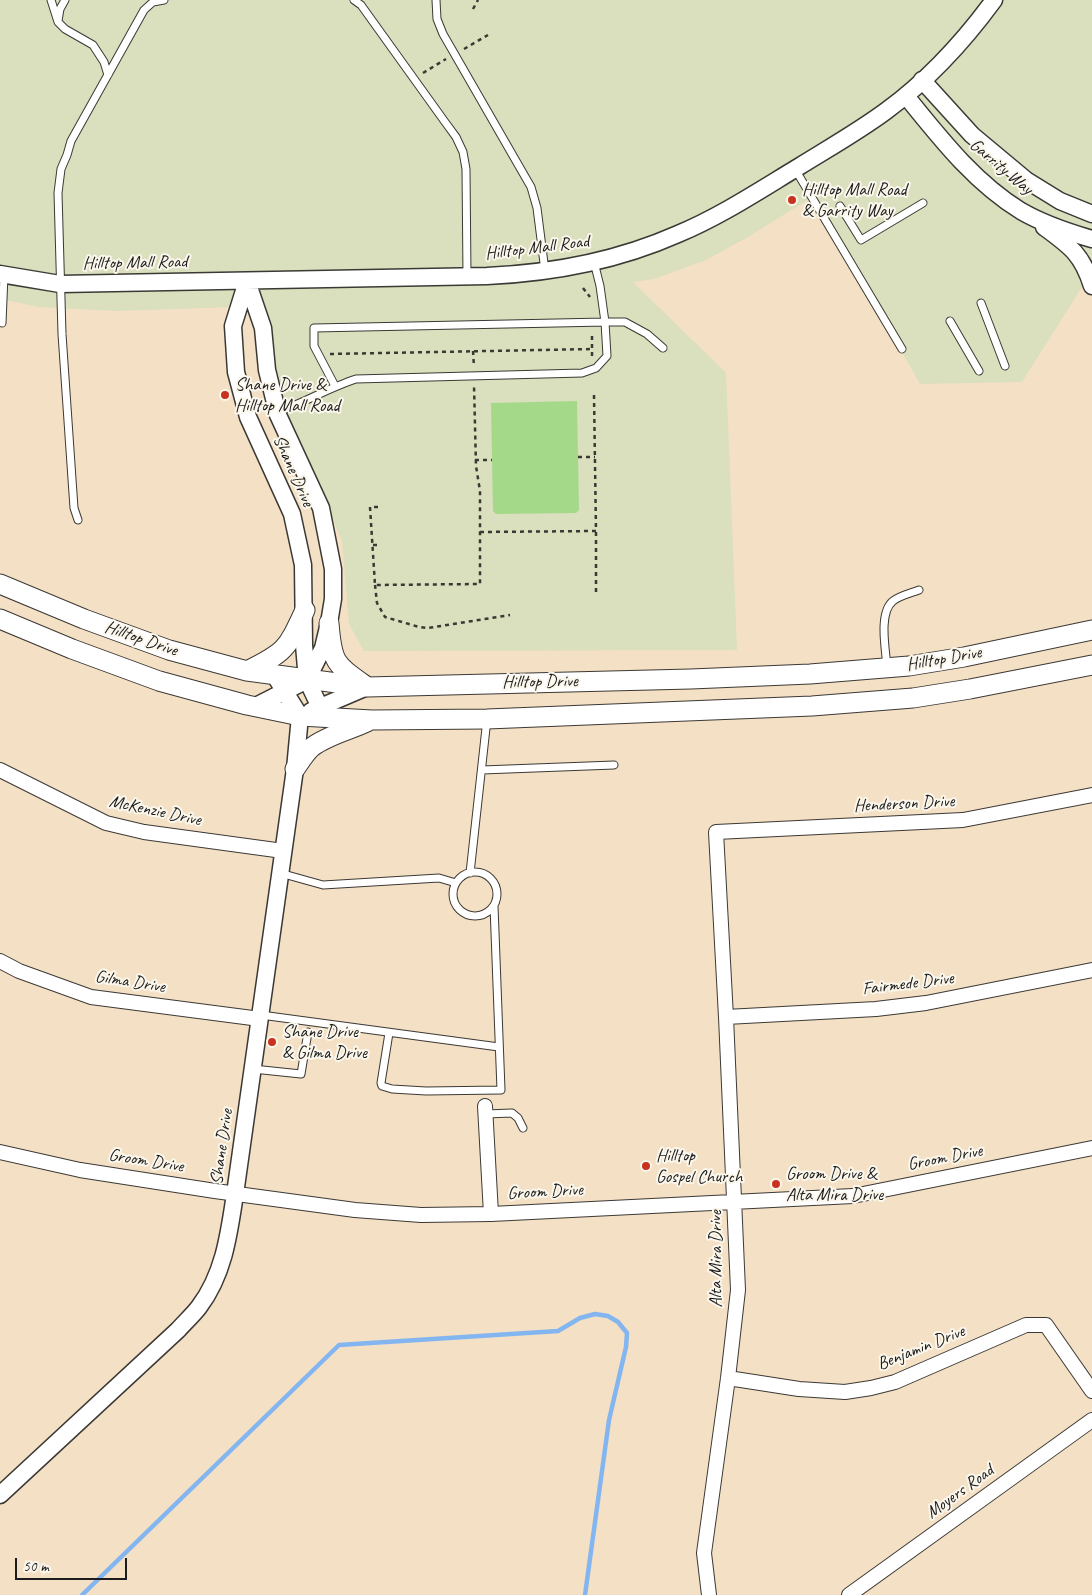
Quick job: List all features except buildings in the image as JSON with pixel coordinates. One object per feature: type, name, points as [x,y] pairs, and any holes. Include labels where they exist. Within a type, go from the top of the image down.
[{"type":"main road","name":"Hilltop Drive","points":[[0,584],[84,619],[169,650],[247,670],[280,683],[307,680],[367,687],[691,679],[810,674],[887,668],[964,657],[1092,630]]},
{"type":"main road","points":[[247,670],[271,659],[284,650],[291,640],[305,610]]},
{"type":"main road","name":"Hilltop Drive","points":[[0,619],[72,649],[159,681],[254,707],[300,716],[322,712],[372,720],[487,719],[793,707],[913,698],[1092,665]]},
{"type":"main road","points":[[329,623],[331,649],[335,659],[342,669],[367,687]]},
{"type":"main road","points":[[295,770],[313,747],[372,720]]},
{"type":"street","name":"Hilltop Mall Road","points":[[2,275],[60,284],[506,275],[545,271],[616,256],[678,234],[728,209],[865,126],[906,96],[971,29],[994,0]]},
{"type":"street","name":"Garrity Way","points":[[922,80],[972,135],[1026,180],[1060,201],[1092,214]]},
{"type":"street","name":"Garrity Way","points":[[906,96],[951,152],[987,185],[1022,211],[1073,234],[1092,239]]},
{"type":"street","points":[[1022,211],[1077,254],[1086,267],[1092,286]]},
{"type":"street","name":"Shane Drive","points":[[247,281],[263,328],[267,370],[277,412],[321,508],[333,569],[333,598],[329,623],[323,648],[307,680]]},
{"type":"street","name":"Shane Drive","points":[[247,281],[233,326],[236,372],[248,417],[292,514],[303,565],[304,645],[307,680],[322,712]]},
{"type":"street","points":[[254,707],[280,683],[300,716]]},
{"type":"street","points":[[322,712],[367,687]]},
{"type":"street","name":"Shane Drive","points":[[0,1495],[178,1330],[199,1308],[212,1287],[222,1264],[229,1237],[253,1069],[295,770],[300,716]]},
{"type":"street","name":"McKenzie Drive","points":[[0,770],[106,822],[144,832],[283,851]]},
{"type":"street","name":"Henderson Drive","points":[[716,832],[963,820],[1092,795]]},
{"type":"street","name":"Alta Mira Drive","points":[[709,1595],[704,1553],[738,1290],[716,832]]},
{"type":"street","name":"Gilma Drive","points":[[0,962],[19,971],[92,997],[260,1017]]},
{"type":"street","name":"Fairmede Drive","points":[[726,1017],[876,1009],[926,1004],[1092,970]]},
{"type":"street","points":[[486,1110],[491,1214]]},
{"type":"street","name":"Groom Drive","points":[[1,1157],[235,1194],[355,1210],[420,1215],[491,1214],[853,1196],[1092,1148]]},
{"type":"street","name":"Benjamin Drive","points":[[728,1378],[799,1390],[845,1392],[871,1388],[894,1382],[1026,1325],[1046,1325],[1092,1390]]},
{"type":"street","name":"Moyers Road","points":[[849,1595],[1092,1420]]},
{"type":"lane","points":[[51,0],[58,22],[65,29],[93,45],[104,62],[108,75]]},
{"type":"lane","points":[[58,22],[60,9],[65,0]]},
{"type":"lane","points":[[78,520],[74,508],[62,334],[58,193],[61,169],[71,141],[146,7],[153,2],[164,0]]},
{"type":"lane","points":[[354,0],[360,5],[456,137],[463,152],[466,169],[468,276]]},
{"type":"lane","points":[[436,0],[439,26],[531,187],[545,271]]},
{"type":"lane","points":[[795,169],[902,349]]},
{"type":"lane","points":[[840,206],[861,240],[923,203]]},
{"type":"lane","points":[[277,412],[297,405],[334,386],[356,379],[582,373],[596,368],[606,356],[605,322],[600,286],[594,262]]},
{"type":"lane","points":[[2,275],[2,323]]},
{"type":"lane","points":[[981,303],[1005,366]]},
{"type":"lane","points":[[950,321],[979,370]]},
{"type":"lane","points":[[334,386],[314,346],[314,328],[626,322],[647,334],[662,348]]},
{"type":"lane","points":[[887,668],[884,626],[887,609],[893,601],[919,590]]},
{"type":"lane","points":[[470,873],[487,719]]},
{"type":"lane","points":[[482,770],[614,765]]},
{"type":"lane","points":[[280,873],[323,885],[439,878],[456,883]]},
{"type":"lane","points":[[389,1033],[382,1086],[392,1089],[426,1091],[501,1090],[494,906],[496,889],[492,881],[478,873],[462,876],[456,883],[453,891],[454,899],[457,907],[463,913],[471,916],[480,915],[488,912],[494,906]]},
{"type":"lane","points":[[260,1017],[499,1047]]},
{"type":"lane","points":[[253,1069],[301,1074],[308,1032]]},
{"type":"lane","points":[[484,1090],[486,1110],[512,1113],[518,1118],[523,1128]]},
{"type":"path","points":[[473,9],[478,0]]},
{"type":"path","points":[[414,79],[488,35]]},
{"type":"path","points":[[330,354],[593,349]]},
{"type":"path","points":[[375,585],[480,584],[480,491],[475,460],[473,351]]},
{"type":"path","points":[[594,395],[596,592]]},
{"type":"path","points":[[578,457],[595,457]]},
{"type":"path","points":[[475,460],[492,460]]},
{"type":"path","points":[[378,507],[370,507],[377,603],[385,617],[418,627],[428,628],[510,615]]},
{"type":"path","points":[[480,532],[596,531]]},
{"type":"path","points":[[373,545],[378,545]]},
{"type":"shaded area","points":[[0,0],[1092,0],[1092,271],[1022,382],[920,384],[814,196],[748,237],[706,260],[654,279],[633,282],[726,373],[737,650],[364,651],[349,624],[342,541],[282,402],[264,306],[116,311],[39,307],[0,299]]},
{"type":"green space","points":[[577,401],[579,510],[576,513],[496,514],[493,511],[491,403]]},
{"type":"waterway","points":[[82,1595],[339,1345],[558,1331],[580,1318],[595,1314],[608,1316],[618,1322],[627,1333],[626,1347],[609,1420],[585,1595]]},
{"type":"place","name":"Hilltop Mall Road & Garrity Way","points":[[792,200]]},
{"type":"place","name":"Shane Drive & Hilltop Mall Road","points":[[225,395]]},
{"type":"place","name":"Shane Drive & Gilma Drive","points":[[272,1042]]},
{"type":"place","name":"Hilltop Gospel Church","points":[[646,1166]]},
{"type":"place","name":"Groom Drive & Alta Mira Drive","points":[[776,1184]]}]
